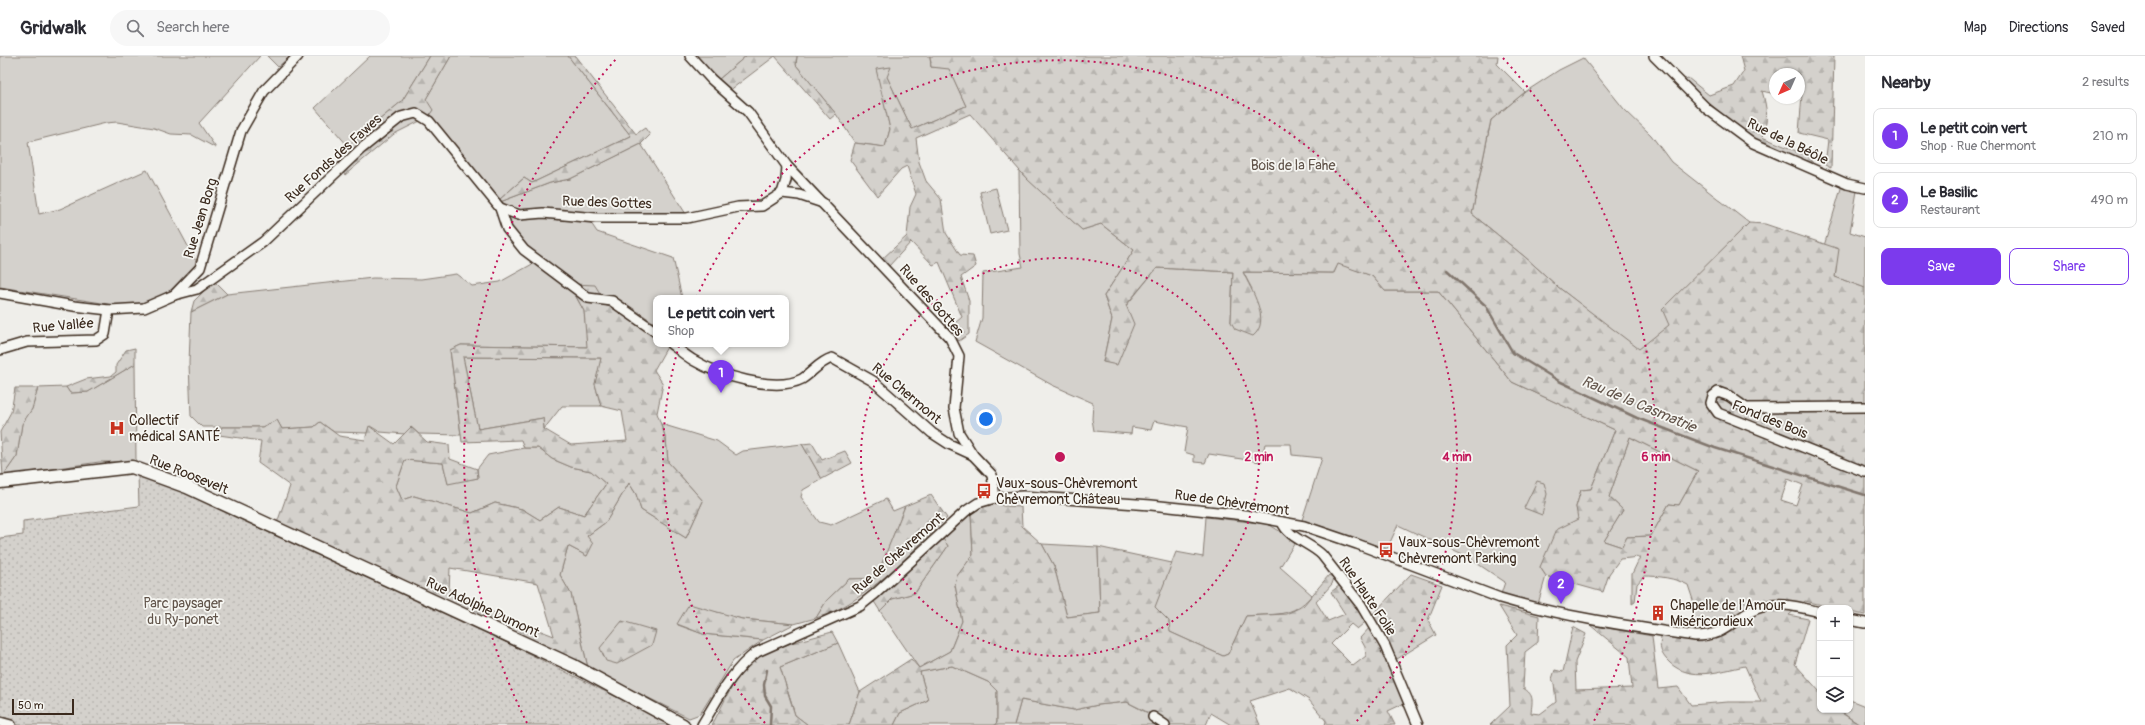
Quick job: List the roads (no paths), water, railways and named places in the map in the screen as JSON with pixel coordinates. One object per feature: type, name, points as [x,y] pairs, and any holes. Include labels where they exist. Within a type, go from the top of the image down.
[{"type":"main road","name":"Rue Roosevelt","points":[[0,482],[132,467],[187,487],[267,524]]},
{"type":"main road","name":"Rue Adolphe Dumont","points":[[267,524],[574,666],[683,725]]},
{"type":"street","name":"Rue Jean Borg","points":[[0,292],[74,306],[109,310],[144,308],[174,295],[200,268],[241,132],[264,91],[298,56]]},
{"type":"street","name":"Rue des Gottes","points":[[690,56],[711,79],[748,112],[787,166],[824,203],[950,338],[959,356],[954,408],[959,433],[973,455],[992,475],[995,498]]},
{"type":"street","name":"Rue de la Béôle","points":[[1654,56],[1707,109],[1753,143],[1847,184],[1865,188]]},
{"type":"street","name":"Rue Fonds des Fawes","points":[[174,295],[197,289],[264,242],[362,148],[401,117],[416,113],[429,121],[500,208]]},
{"type":"street","points":[[782,193],[786,180],[787,166]]},
{"type":"street","name":"Rue des Gottes","points":[[500,208],[520,215],[543,213],[596,218],[687,218],[738,207],[762,206],[782,193],[799,195],[824,203]]},
{"type":"street","points":[[500,208],[507,229],[524,250],[588,298],[612,301],[653,330]]},
{"type":"street","points":[[200,268],[211,280]]},
{"type":"street","name":"Rue Vallée","points":[[0,350],[27,342],[96,340],[105,334],[109,310]]},
{"type":"street","name":"Rue Chermont","points":[[675,347],[694,361],[716,370],[745,380],[777,384],[802,379],[823,361],[832,358],[873,380],[932,433],[949,444],[973,455]]},
{"type":"street","name":"Fond des Bois","points":[[1865,407],[1746,408],[1729,396],[1718,392],[1713,396],[1711,403],[1718,413],[1865,472]]},
{"type":"street","name":"Rue de Chèvremont","points":[[702,725],[734,672],[744,662],[757,652],[860,606],[966,511],[978,503],[995,498],[1023,496],[1151,505],[1245,515],[1304,526],[1357,544],[1500,598],[1581,619],[1695,636],[1710,636],[1721,633],[1756,609],[1772,605],[1788,604],[1817,611]]},
{"type":"street","name":"Rue Haute Folie","points":[[1282,522],[1289,533],[1315,548],[1322,555],[1361,605],[1386,646],[1418,725]]},
{"type":"street","points":[[1853,621],[1865,623]]},
{"type":"street","points":[[1153,717],[1165,725]]},
{"type":"street","points":[[0,722],[11,725]]},
{"type":"waterway","name":"Rau de la Casmatrie","points":[[1447,270],[1486,306],[1513,353],[1559,381],[1637,418],[1715,448],[1865,495]]},
{"type":"waterway","points":[[767,670],[764,685],[765,696],[771,706],[770,725]]},
{"type":"place","name":"Le petit coin vert","points":[[721,393]]},
{"type":"place","name":"Collectif médical SANTÉ","points":[[117,428]]},
{"type":"place","name":"Vaux-sous-Chèvremont Chèvremont Château","points":[[984,491]]},
{"type":"place","name":"Vaux-sous-Chèvremont Chèvremont Parking","points":[[1386,550]]},
{"type":"place","name":"Le Basilic","points":[[1561,604]]},
{"type":"place","name":"Chapelle de l'Amour Miséricordieux","points":[[1658,613]]},
{"type":"park label","name":"Bois de la Fahe","points":[[1293,165]]},
{"type":"park label","name":"Parc paysager du Ry-ponet","points":[[183,612]]}]
